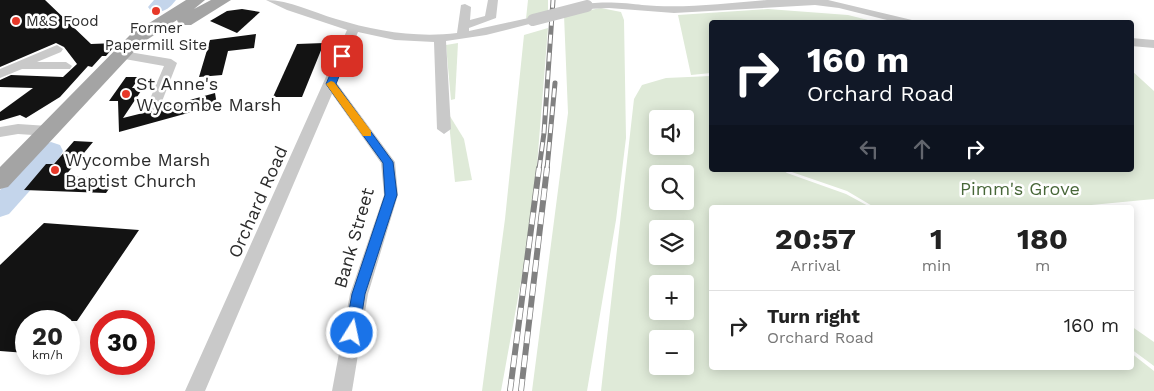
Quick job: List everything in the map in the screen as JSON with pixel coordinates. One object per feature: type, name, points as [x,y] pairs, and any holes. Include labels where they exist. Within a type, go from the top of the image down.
[{"type":"main road","points":[[0,181],[136,39],[199,0]]},
{"type":"main road","points":[[122,55],[223,0]]},
{"type":"street","points":[[271,0],[354,28],[395,36],[440,38],[463,31],[533,20],[587,6],[619,4],[674,10],[764,3],[814,2],[844,6],[900,20]]},
{"type":"street","points":[[463,31],[490,18],[493,0]]},
{"type":"street","points":[[463,31],[465,7]]},
{"type":"street","name":"Orchard Road","points":[[195,391],[354,28]]},
{"type":"street","points":[[440,38],[444,129]]},
{"type":"street","points":[[1134,42],[1154,44]]},
{"type":"street","points":[[0,74],[57,49]]},
{"type":"street","points":[[122,55],[170,63],[154,106]]},
{"type":"street","points":[[18,66],[66,66]]},
{"type":"street","name":"Bank Street","points":[[331,84],[388,162],[391,195],[359,294],[342,391]]},
{"type":"street","points":[[0,132],[18,129],[48,132]]},
{"type":"green space","points":[[528,0],[548,0],[548,13],[526,19]]},
{"type":"green space","points":[[601,8],[621,12],[624,20],[626,138],[616,220],[587,391],[532,391],[568,113],[564,15]]},
{"type":"green space","points":[[768,9],[848,15],[868,20],[709,20],[709,73],[691,75],[678,15]]},
{"type":"green space","points":[[548,28],[533,215],[501,391],[482,391],[505,219],[524,35]]},
{"type":"green space","points":[[458,43],[455,99],[451,100],[446,45]]},
{"type":"green space","name":"Pimm's Grove","points":[[1134,73],[1154,91],[1154,199],[1091,205],[871,205],[847,191],[792,172],[1134,172]]},
{"type":"green space","points":[[709,76],[709,172],[786,172],[846,194],[866,205],[709,205],[709,370],[1134,370],[1134,355],[1154,371],[1154,391],[601,391],[634,99],[642,85],[666,78]]},
{"type":"green space","points":[[448,113],[464,139],[472,180],[455,182]]},
{"type":"green space","points":[[1134,328],[1154,342],[1154,366],[1134,351]]},
{"type":"building","points":[[0,0],[45,0],[91,44],[117,43],[106,56],[102,56],[92,67],[88,66],[60,97],[26,118],[20,115],[0,121],[0,112],[33,88],[0,87],[0,80],[11,75],[63,77],[77,64],[64,47],[56,43],[0,67]]},
{"type":"building","points":[[242,9],[260,12],[237,33],[210,21],[227,11]]},
{"type":"building","points":[[256,34],[254,48],[228,51],[222,75],[199,77],[210,40]]},
{"type":"building","points":[[324,43],[302,97],[273,97],[297,44]]},
{"type":"building","points":[[126,77],[140,77],[132,88],[143,88],[123,118],[151,111],[159,111],[161,108],[215,93],[217,105],[119,132],[118,101],[109,101]]},
{"type":"building","name":"Wycombe Marsh Baptist Church","points":[[74,141],[93,142],[65,176],[116,179],[106,193],[24,190],[46,164],[54,164]]},
{"type":"building","points":[[44,223],[139,230],[80,317],[80,310],[15,310],[15,352],[0,351],[0,265]]},
{"type":"waterway","points":[[158,7],[166,0]]},
{"type":"waterway","points":[[0,207],[51,151]]},
{"type":"railway","points":[[539,169],[544,133],[553,0]]},
{"type":"railway","points":[[547,169],[555,83]]},
{"type":"railway","points":[[510,391],[539,168]]},
{"type":"railway","points":[[521,391],[547,168]]},
{"type":"slow traffic","points":[[331,84],[367,133]]},
{"type":"place","name":"Former Papermill Site","points":[[156,11]]},
{"type":"place","name":"M&S Food","points":[[16,21]]},
{"type":"place","name":"St Anne's Wycombe Marsh","points":[[126,94]]},
{"type":"place","name":"Wycombe Marsh Baptist Church","points":[[55,170]]},
{"type":"route","points":[[342,56],[331,84],[388,162],[391,195],[359,294],[352,333]]}]
